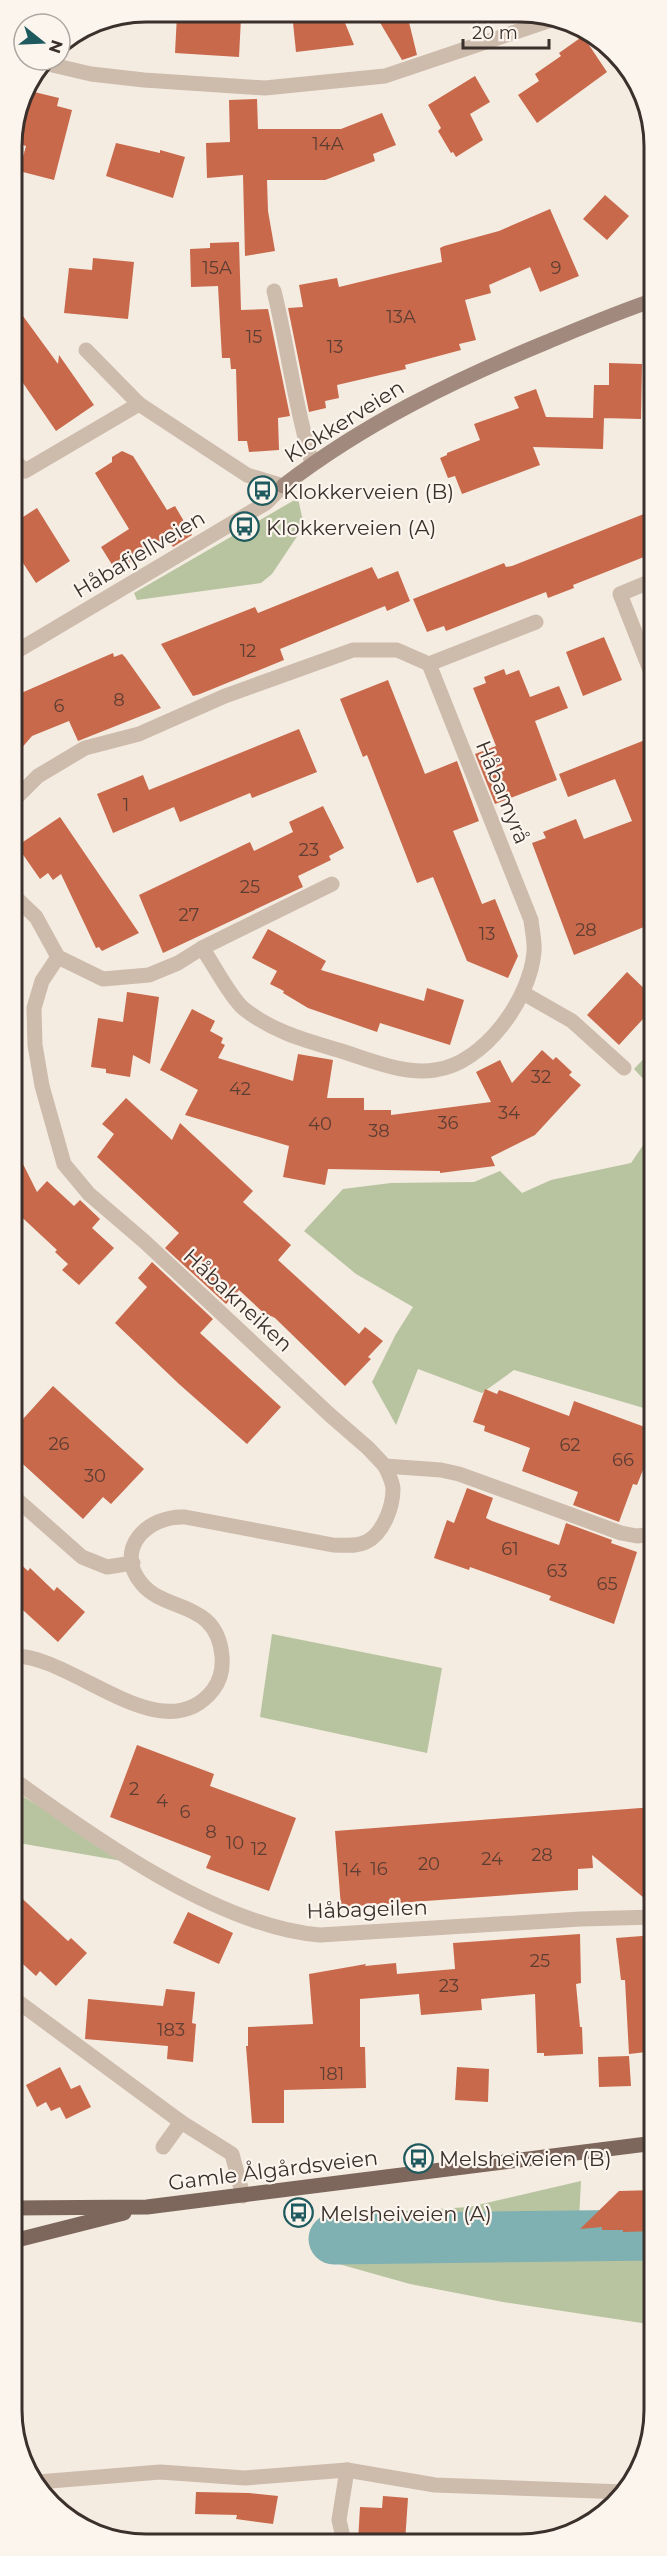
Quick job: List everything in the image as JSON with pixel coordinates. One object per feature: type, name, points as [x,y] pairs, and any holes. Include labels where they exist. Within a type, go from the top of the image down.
[{"type":"main road","name":"Gamle Ålgårdsveien","points":[[22,2208],[147,2207],[644,2144]]},
{"type":"main road","name":"Gamle Ålgårdsveien","points":[[22,2239],[147,2207]]},
{"type":"street","points":[[72,70],[144,80],[265,88],[385,76],[538,24]]},
{"type":"street","points":[[274,291],[301,428],[312,463]]},
{"type":"street","name":"Klokkerveien","points":[[86,350],[139,404],[248,475],[283,486],[312,463],[359,432],[417,399],[510,357],[644,304]]},
{"type":"street","points":[[23,469],[25,471],[139,404]]},
{"type":"street","name":"Håbafjellveien","points":[[23,648],[266,503],[283,486]]},
{"type":"street","points":[[644,584],[620,594],[644,655]]},
{"type":"street","points":[[23,791],[38,776],[85,748],[139,734],[225,696],[353,650],[397,650],[429,664],[536,622]]},
{"type":"street","name":"Håbamyrå","points":[[202,948],[241,1006],[266,1025],[297,1039],[409,1071],[435,1070],[457,1065],[489,1042],[523,993],[534,952],[531,920],[429,664]]},
{"type":"street","points":[[23,904],[36,917],[58,957],[103,979],[149,975],[178,963],[202,948],[332,884]]},
{"type":"street","name":"Håbakneiken","points":[[58,957],[42,981],[34,1008],[35,1045],[42,1086],[64,1164],[89,1194],[145,1242],[386,1466]]},
{"type":"street","points":[[523,993],[572,1021],[624,1068]]},
{"type":"street","points":[[22,1657],[39,1659],[126,1700],[165,1712],[179,1712],[194,1707],[218,1684],[222,1665],[221,1646],[213,1630],[201,1616],[152,1593],[142,1585],[133,1563],[134,1545],[143,1530],[155,1521],[170,1516],[219,1522],[333,1545],[351,1546],[367,1542],[381,1528],[390,1508],[393,1486],[386,1466],[441,1470],[459,1474],[621,1533],[644,1535]]},
{"type":"street","points":[[22,1504],[82,1557],[107,1567],[133,1563]]},
{"type":"street","name":"Håbageilen","points":[[22,1786],[71,1820],[154,1872],[202,1898],[284,1931],[320,1935],[644,1917]]},
{"type":"street","points":[[22,2005],[181,2122],[232,2154],[243,2196]]},
{"type":"street","points":[[163,2147],[181,2122]]},
{"type":"street","points":[[46,2481],[160,2472],[245,2478],[347,2470],[435,2485],[613,2492]]},
{"type":"street","points":[[342,2534],[339,2520],[347,2470]]},
{"type":"green space","points":[[298,498],[304,526],[272,574],[261,583],[137,600],[134,593]]},
{"type":"green space","points":[[644,1058],[644,1080],[634,1069]]},
{"type":"green space","points":[[644,1144],[644,1408],[514,1370],[482,1393],[418,1369],[396,1425],[372,1382],[396,1334],[413,1307],[356,1274],[304,1231],[343,1189],[391,1183],[474,1182],[500,1171],[522,1193],[551,1180],[631,1163]]},
{"type":"green space","points":[[272,1634],[442,1668],[427,1753],[260,1717]]},
{"type":"green space","points":[[22,1796],[128,1862],[22,1844]]},
{"type":"green space","points":[[581,2181],[578,2239],[644,2238],[644,2323],[503,2302],[410,2284],[328,2261],[341,2226],[404,2211],[469,2207]]},
{"type":"building","points":[[345,22],[354,45],[296,52],[293,23]]},
{"type":"building","points":[[380,22],[409,22],[417,55],[402,60]]},
{"type":"building","points":[[177,23],[241,23],[239,57],[175,53]]},
{"type":"building","points":[[580,38],[587,42],[607,72],[537,123],[518,95],[539,81],[535,74],[561,56],[559,53]]},
{"type":"building","points":[[475,76],[490,102],[470,114],[483,140],[456,157],[453,152],[451,153],[438,131],[441,128],[428,105]]},
{"type":"building","points":[[35,92],[59,98],[57,106],[72,110],[54,180],[23,172],[26,146],[23,145],[24,131]]},
{"type":"building","points":[[257,99],[258,129],[341,129],[382,113],[396,145],[373,154],[375,161],[325,180],[267,180],[268,211],[275,251],[245,256],[243,175],[207,178],[206,143],[230,142],[229,100]]},
{"type":"building","points":[[116,143],[160,153],[160,150],[185,157],[173,198],[106,176]]},
{"type":"building","points":[[605,195],[629,216],[607,240],[583,219]]},
{"type":"building","points":[[550,209],[579,276],[540,292],[530,267],[489,285],[491,293],[465,300],[476,340],[459,344],[461,350],[405,365],[406,369],[337,385],[339,398],[325,401],[326,408],[309,412],[288,308],[303,307],[299,285],[337,278],[339,287],[442,262],[440,248],[444,246],[499,231]]},
{"type":"building","points":[[239,242],[241,310],[268,309],[290,416],[278,418],[279,450],[249,452],[247,441],[238,441],[236,369],[231,369],[230,358],[222,358],[218,286],[191,287],[190,249],[210,248],[210,243]]},
{"type":"building","points":[[93,258],[134,262],[128,319],[64,313],[69,268],[92,270]]},
{"type":"building","points":[[23,316],[58,364],[59,355],[94,405],[56,431],[23,383]]},
{"type":"building","points":[[609,363],[642,364],[641,419],[604,418],[603,449],[533,447],[540,465],[462,494],[455,476],[448,478],[440,458],[480,440],[474,424],[519,408],[514,397],[536,389],[546,417],[593,418],[594,385],[609,385]]},
{"type":"building","points":[[122,451],[133,456],[167,510],[175,506],[192,535],[173,547],[168,539],[116,571],[101,547],[129,529],[95,473],[112,462],[112,457]]},
{"type":"building","points":[[37,508],[70,561],[36,583],[23,563],[23,517]]},
{"type":"building","points":[[644,514],[644,557],[573,585],[574,588],[548,598],[546,592],[446,631],[444,626],[427,632],[413,599],[504,563],[506,567]]},
{"type":"building","points":[[372,567],[378,579],[398,571],[410,601],[387,611],[385,606],[280,649],[284,660],[200,694],[193,696],[161,644],[255,607],[258,613]]},
{"type":"building","points":[[604,637],[622,680],[583,696],[566,652]]},
{"type":"building","points":[[113,653],[114,657],[122,654],[161,708],[78,741],[69,721],[32,736],[23,747],[23,692]]},
{"type":"building","points":[[504,669],[506,675],[519,670],[530,697],[559,686],[568,708],[535,721],[557,780],[495,804],[475,754],[496,746],[473,688],[486,683],[484,677]]},
{"type":"building","points":[[388,680],[425,774],[457,761],[479,821],[453,831],[482,904],[495,899],[518,956],[508,978],[467,961],[433,877],[417,883],[367,755],[363,757],[340,699]]},
{"type":"building","points":[[299,729],[317,772],[252,798],[250,793],[180,822],[174,807],[113,833],[97,794],[143,775],[149,790]]},
{"type":"building","points":[[644,740],[644,927],[574,955],[532,843],[546,838],[543,832],[576,819],[584,839],[632,821],[615,779],[568,797],[559,774]]},
{"type":"building","points":[[323,806],[344,848],[329,856],[331,860],[298,876],[303,887],[163,953],[139,895],[250,842],[254,851],[293,832],[289,822]]},
{"type":"building","points":[[60,817],[139,933],[102,951],[99,947],[96,948],[61,874],[53,880],[48,873],[40,879],[23,854],[23,842]]},
{"type":"building","points":[[268,929],[326,961],[321,970],[424,1001],[427,988],[464,1000],[450,1045],[380,1023],[377,1032],[308,1008],[283,993],[284,991],[270,984],[277,971],[252,958]]},
{"type":"building","points":[[627,972],[644,988],[644,1018],[619,1045],[587,1015]]},
{"type":"building","points":[[127,992],[159,997],[150,1064],[133,1055],[130,1077],[106,1073],[106,1069],[91,1067],[98,1018],[123,1022]]},
{"type":"building","points":[[192,1009],[215,1021],[210,1031],[223,1038],[221,1043],[225,1045],[218,1058],[293,1081],[298,1054],[333,1060],[327,1098],[364,1098],[364,1110],[391,1110],[391,1115],[491,1102],[476,1072],[500,1060],[512,1083],[542,1050],[553,1060],[556,1057],[572,1072],[569,1075],[581,1085],[535,1135],[491,1157],[495,1166],[440,1173],[440,1171],[328,1169],[325,1185],[283,1177],[289,1146],[185,1115],[198,1090],[160,1070]]},
{"type":"building","points":[[126,1098],[172,1140],[180,1123],[253,1191],[243,1202],[291,1245],[278,1260],[359,1334],[365,1327],[383,1341],[368,1357],[371,1359],[345,1386],[275,1318],[271,1316],[269,1318],[239,1290],[226,1304],[165,1248],[179,1233],[97,1157],[114,1134],[102,1124]]},
{"type":"building","points":[[23,1163],[37,1192],[47,1181],[74,1206],[80,1200],[100,1219],[92,1228],[114,1248],[79,1285],[62,1270],[68,1264],[55,1252],[57,1250],[23,1218]]},
{"type":"building","points":[[152,1262],[213,1319],[200,1333],[281,1407],[247,1444],[115,1323],[147,1287],[138,1278]]},
{"type":"building","points":[[53,1386],[144,1469],[111,1504],[103,1497],[83,1519],[22,1464],[22,1420]]},
{"type":"building","points":[[485,1389],[497,1394],[499,1390],[569,1416],[574,1401],[644,1427],[644,1467],[637,1485],[633,1484],[619,1522],[573,1505],[578,1492],[522,1471],[530,1448],[484,1431],[485,1426],[473,1422]]},
{"type":"building","points":[[467,1488],[493,1498],[486,1518],[492,1521],[559,1545],[566,1523],[637,1552],[614,1624],[549,1600],[551,1596],[470,1567],[469,1570],[434,1558],[447,1520],[454,1523]]},
{"type":"building","points":[[22,1566],[28,1571],[30,1568],[54,1591],[57,1587],[85,1612],[58,1642],[22,1610]]},
{"type":"building","points":[[137,1745],[214,1774],[210,1786],[296,1818],[269,1891],[206,1868],[211,1856],[110,1817]]},
{"type":"building","points":[[644,1808],[644,1898],[592,1855],[593,1868],[578,1869],[578,1890],[341,1907],[335,1831]]},
{"type":"building","points":[[22,1899],[68,1941],[71,1938],[87,1953],[56,1986],[40,1971],[36,1976],[22,1963]]},
{"type":"building","points":[[188,1912],[233,1933],[219,1964],[173,1943]]},
{"type":"building","points":[[580,1934],[581,1983],[576,1984],[583,2054],[544,2056],[544,2053],[537,2053],[535,1994],[481,1999],[482,2010],[421,2015],[419,1994],[360,1999],[360,2047],[365,2047],[366,2088],[284,2090],[284,2123],[252,2123],[246,2046],[248,2046],[248,2027],[313,2024],[309,1974],[366,1964],[365,1966],[396,1963],[397,1974],[455,1969],[453,1943]]},
{"type":"building","points":[[644,1936],[644,2052],[629,2054],[625,1980],[621,1980],[616,1938]]},
{"type":"building","points":[[166,1989],[195,1992],[192,2023],[196,2024],[193,2062],[167,2059],[168,2046],[85,2039],[88,1999],[163,2006]]},
{"type":"building","points":[[629,2056],[631,2086],[599,2087],[598,2057]]},
{"type":"building","points":[[60,2067],[71,2089],[80,2085],[91,2107],[66,2119],[60,2107],[51,2111],[46,2102],[37,2107],[26,2085]]},
{"type":"building","points":[[457,2067],[489,2069],[488,2102],[455,2100]]},
{"type":"building","points":[[644,2190],[644,2231],[602,2230],[602,2227],[580,2229],[619,2191]]},
{"type":"building","points":[[196,2492],[278,2496],[273,2524],[236,2519],[237,2515],[195,2514]]},
{"type":"building","points":[[383,2496],[408,2498],[406,2534],[358,2534],[360,2507],[382,2508]]},
{"type":"waterway","points":[[334,2239],[644,2235]]},
{"type":"place","name":"Klokkerveien (B)","points":[[262,491]]},
{"type":"place","name":"Klokkerveien (A)","points":[[245,527]]},
{"type":"place","name":"Melsheiveien (B)","points":[[418,2158]]},
{"type":"place","name":"Melsheiveien (A)","points":[[299,2213]]}]
